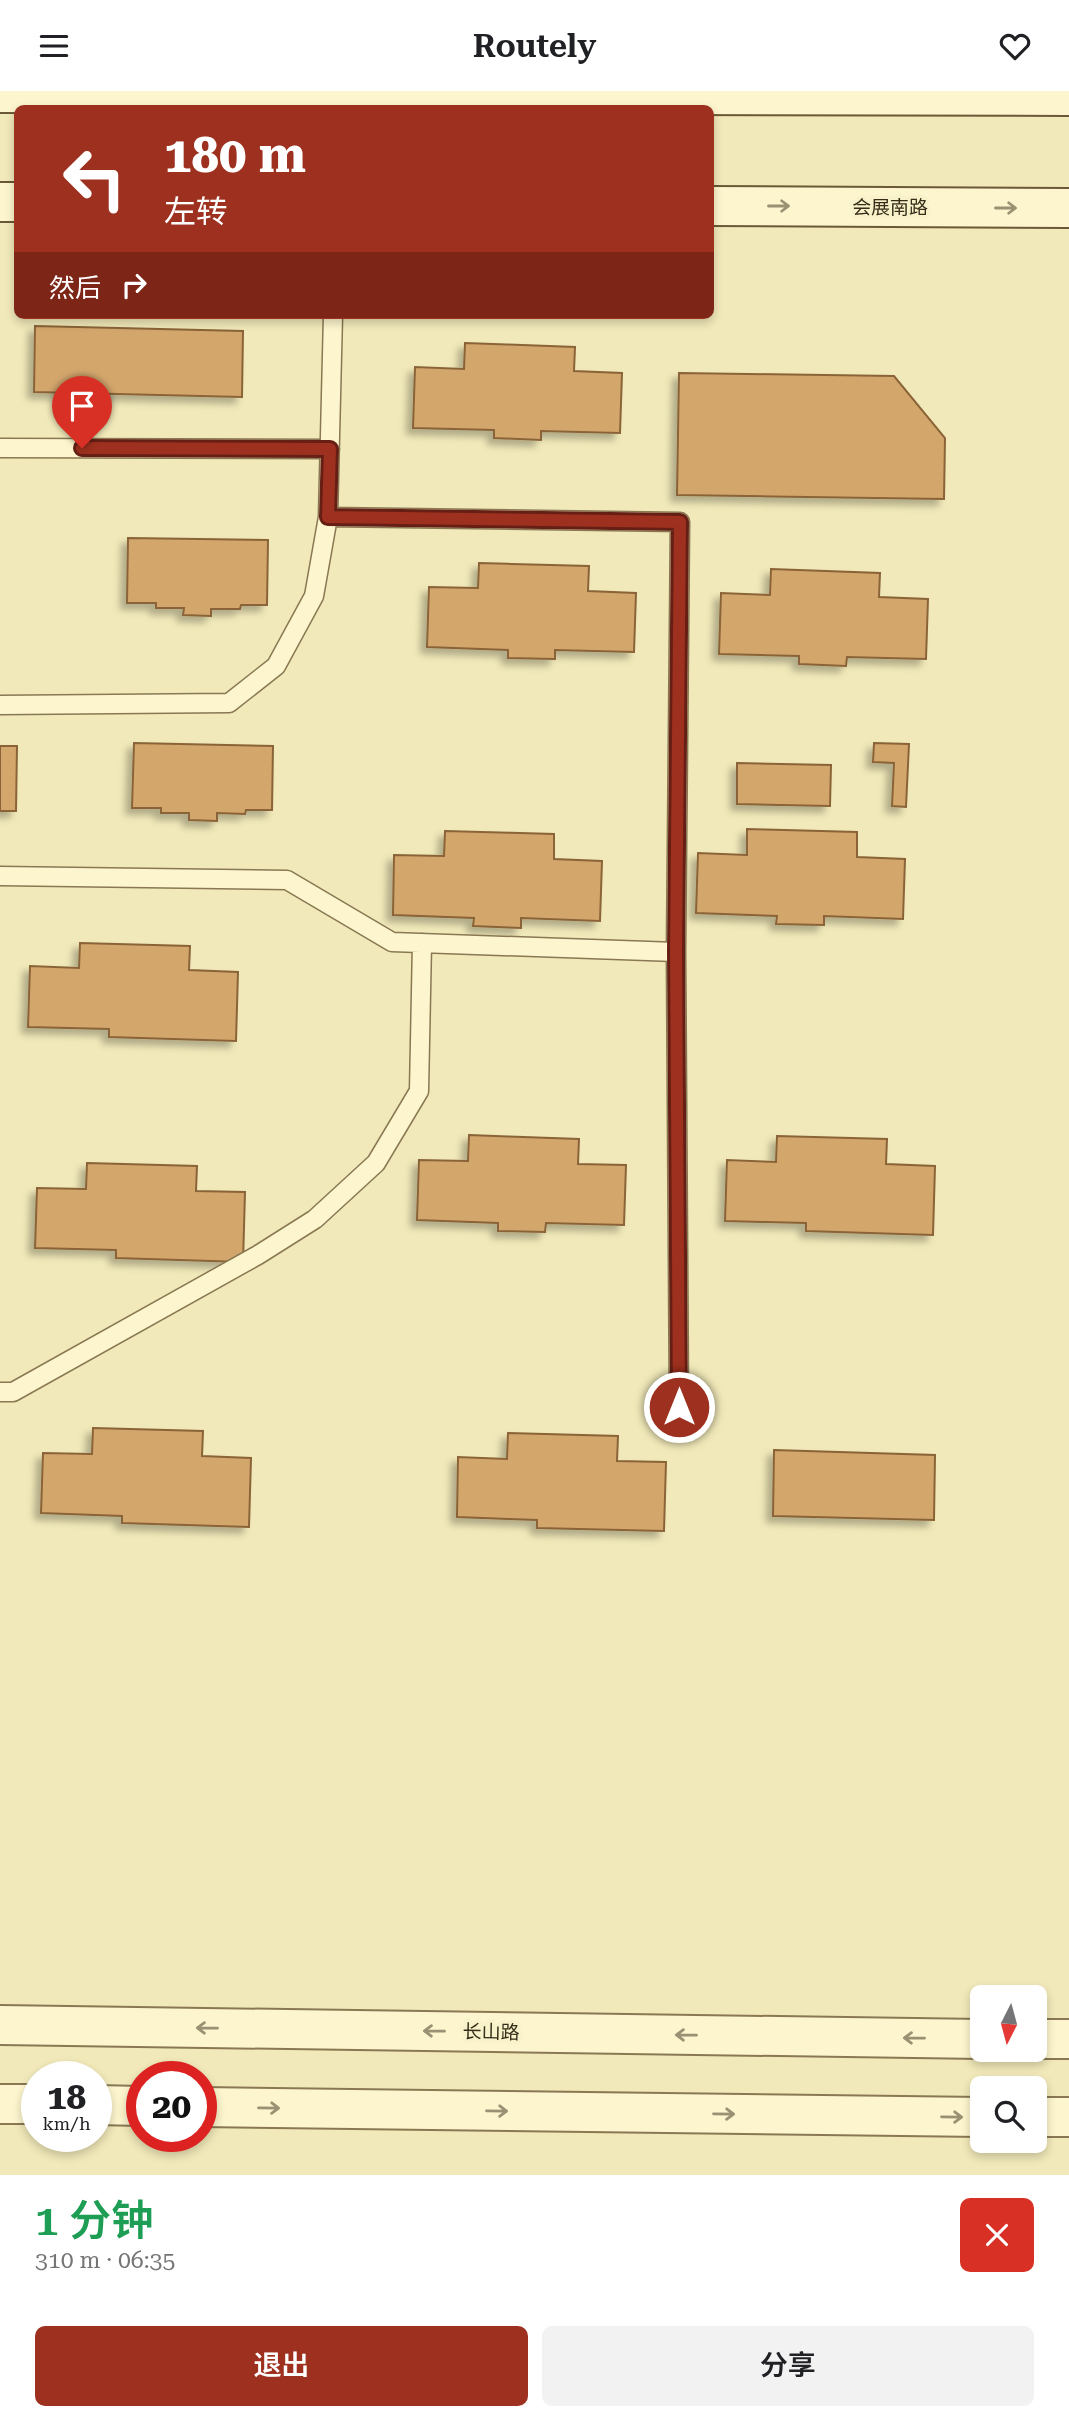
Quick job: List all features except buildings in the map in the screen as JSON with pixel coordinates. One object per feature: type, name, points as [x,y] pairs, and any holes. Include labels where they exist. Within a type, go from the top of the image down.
[{"type":"street","points":[[0,93],[1069,96]]},
{"type":"street","name":"会展南路","points":[[714,206],[1069,208]]},
{"type":"street","name":"长山路","points":[[0,2025],[970,2039]]},
{"type":"street","points":[[1047,2039],[1069,2039]]},
{"type":"street","points":[[0,2104],[21,2105]]},
{"type":"street","points":[[217,2107],[970,2117]]},
{"type":"street","points":[[1047,2117],[1069,2117]]},
{"type":"lane","points":[[0,705],[229,703],[276,666],[314,596],[328,517],[332,319]]},
{"type":"lane","points":[[0,448],[330,449]]},
{"type":"lane","points":[[328,517],[680,522],[676,952],[679,1407]]},
{"type":"lane","points":[[0,876],[287,880],[392,942],[676,952]]},
{"type":"lane","points":[[0,1392],[13,1392],[258,1255],[315,1219],[376,1163],[419,1091],[422,943]]},
{"type":"route","points":[[82,448],[330,449],[328,517],[680,522],[676,952],[679,1407]]}]
